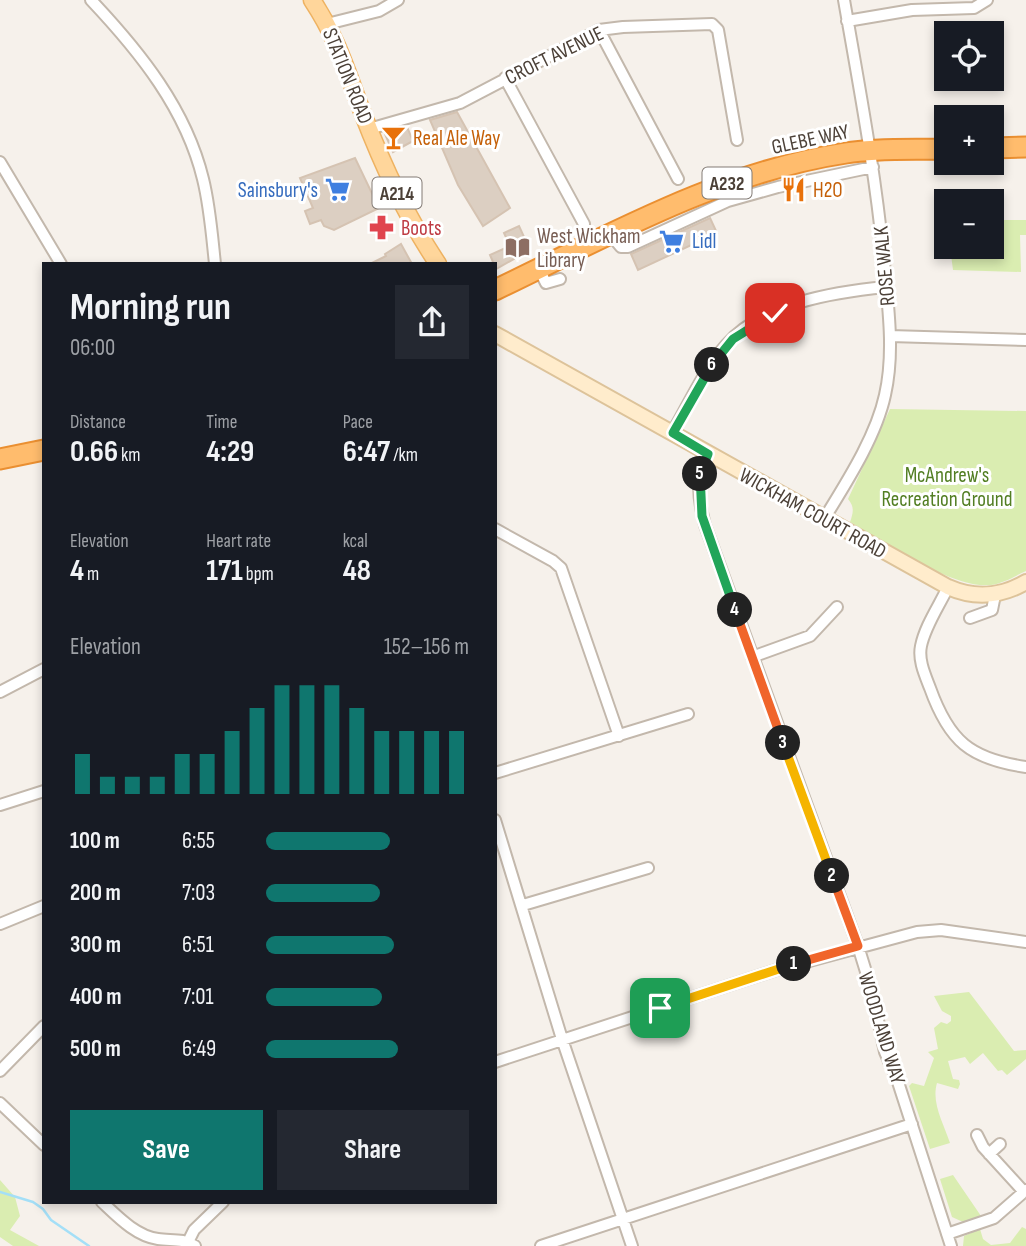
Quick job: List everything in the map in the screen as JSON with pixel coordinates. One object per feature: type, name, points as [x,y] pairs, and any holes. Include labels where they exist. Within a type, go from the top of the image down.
[{"type":"highway","points":[[1004,148],[1026,147]]},
{"type":"highway","name":"GLEBE WAY","points":[[497,289],[611,235],[710,199],[796,163],[872,159],[934,151]]},
{"type":"highway","points":[[0,459],[42,450]]},
{"type":"main road","name":"STATION ROAD","points":[[312,0],[343,55],[369,129],[402,203],[437,262]]},
{"type":"street","points":[[91,0],[147,66],[187,132],[206,192],[215,262]]},
{"type":"street","points":[[327,24],[379,11],[398,0]]},
{"type":"street","name":"ROSE WALK","points":[[824,519],[859,458],[883,403],[890,336],[872,159],[844,0]]},
{"type":"street","points":[[847,20],[912,10],[974,8],[987,0]]},
{"type":"street","name":"CROFT AVENUE","points":[[369,129],[460,103],[599,30],[712,24],[717,27],[737,140]]},
{"type":"street","points":[[599,30],[678,179]]},
{"type":"street","points":[[505,78],[584,224]]},
{"type":"street","points":[[0,162],[60,262]]},
{"type":"street","points":[[539,269],[546,283],[560,279]]},
{"type":"street","points":[[673,433],[720,353],[745,330],[766,317],[794,306],[848,292],[886,287]]},
{"type":"street","name":"WICKHAM COURT ROAD","points":[[497,335],[948,587],[968,594],[995,595]]},
{"type":"street","points":[[890,336],[1026,340]]},
{"type":"street","name":"WOODLAND WAY","points":[[708,454],[700,472],[702,516],[858,946],[871,988],[885,1052],[912,1124],[951,1246]]},
{"type":"street","points":[[497,531],[561,568],[619,736]]},
{"type":"street","points":[[970,618],[992,610],[995,595],[1026,582]]},
{"type":"street","points":[[948,587],[924,637],[920,654],[942,717],[955,737],[976,754],[994,762],[1026,767]]},
{"type":"street","points":[[752,657],[810,636],[837,607]]},
{"type":"street","points":[[0,692],[42,670]]},
{"type":"street","points":[[497,772],[688,714]]},
{"type":"street","points":[[0,805],[42,792]]},
{"type":"street","points":[[497,826],[562,1039],[632,1246]]},
{"type":"street","points":[[523,905],[648,868]]},
{"type":"street","points":[[0,923],[42,907]]},
{"type":"street","points":[[497,1061],[858,946],[932,930],[1026,942]]},
{"type":"street","points":[[0,1071],[42,1028]]},
{"type":"street","points":[[0,1103],[42,1144]]},
{"type":"street","points":[[541,1246],[912,1124]]},
{"type":"street","points":[[947,1234],[994,1218],[1025,1191],[989,1154],[977,1135]]},
{"type":"street","points":[[989,1154],[1000,1143]]},
{"type":"street","points":[[104,1204],[135,1230],[148,1237],[192,1244],[194,1230],[221,1204]]},
{"type":"green space","points":[[1004,220],[1026,220],[1026,235],[1020,235],[1021,272],[953,270],[952,259],[1004,259]]},
{"type":"green space","name":"McAndrew's Recreation Ground","points":[[890,409],[1026,411],[1026,571],[991,585],[976,585],[958,580],[899,552],[850,522],[853,510],[848,499]]},
{"type":"green space","points":[[969,992],[1014,1051],[1026,1050],[1026,1059],[1007,1075],[1002,1070],[998,1071],[983,1053],[970,1064],[965,1057],[948,1061],[953,1079],[959,1080],[960,1084],[958,1089],[937,1083],[936,1098],[950,1143],[930,1149],[909,1086],[912,1083],[924,1086],[934,1058],[928,1052],[938,1049],[934,1028],[941,1022],[947,1024],[951,1021],[951,1016],[942,1011],[934,996]]},
{"type":"green space","points":[[953,1175],[981,1216],[963,1222],[952,1217],[940,1179]]},
{"type":"green space","points":[[0,1180],[15,1197],[20,1216],[10,1230],[39,1246],[13,1246],[0,1237]]},
{"type":"green space","points":[[1022,1227],[1026,1229],[1026,1246],[963,1246],[964,1236],[980,1229],[983,1239],[991,1245],[1010,1243]]},
{"type":"building","points":[[457,112],[510,208],[483,226],[458,185],[430,120]]},
{"type":"building","points":[[407,127],[413,141],[393,152],[385,134]]},
{"type":"building","name":"Sainsbury's","points":[[355,158],[379,208],[334,230],[324,226],[321,220],[310,224],[305,211],[313,208],[300,178]]},
{"type":"building","name":"Lidl","points":[[710,218],[717,233],[638,270],[631,254]]},
{"type":"building","name":"West Wickham Library","points":[[519,226],[530,250],[497,268],[497,262],[493,262],[490,255],[510,246],[504,233]]},
{"type":"building","points":[[401,244],[411,262],[374,262],[386,256],[385,254]]},
{"type":"waterway","points":[[0,1192],[33,1202],[43,1209],[51,1220],[89,1246]]},
{"type":"place","name":"Real Ale Way","points":[[393,138]]},
{"type":"place","name":"Sainsbury's","points":[[338,190]]},
{"type":"place","name":"H2O","points":[[793,190]]},
{"type":"place","name":"Boots","points":[[381,228]]},
{"type":"place","name":"Lidl","points":[[672,241]]},
{"type":"place","name":"West Wickham Library","points":[[517,248]]},
{"type":"route","points":[[660,1008],[858,946],[708,534],[701,509],[699,485],[700,472],[708,454],[673,433],[726,346],[759,320],[775,313]]}]
